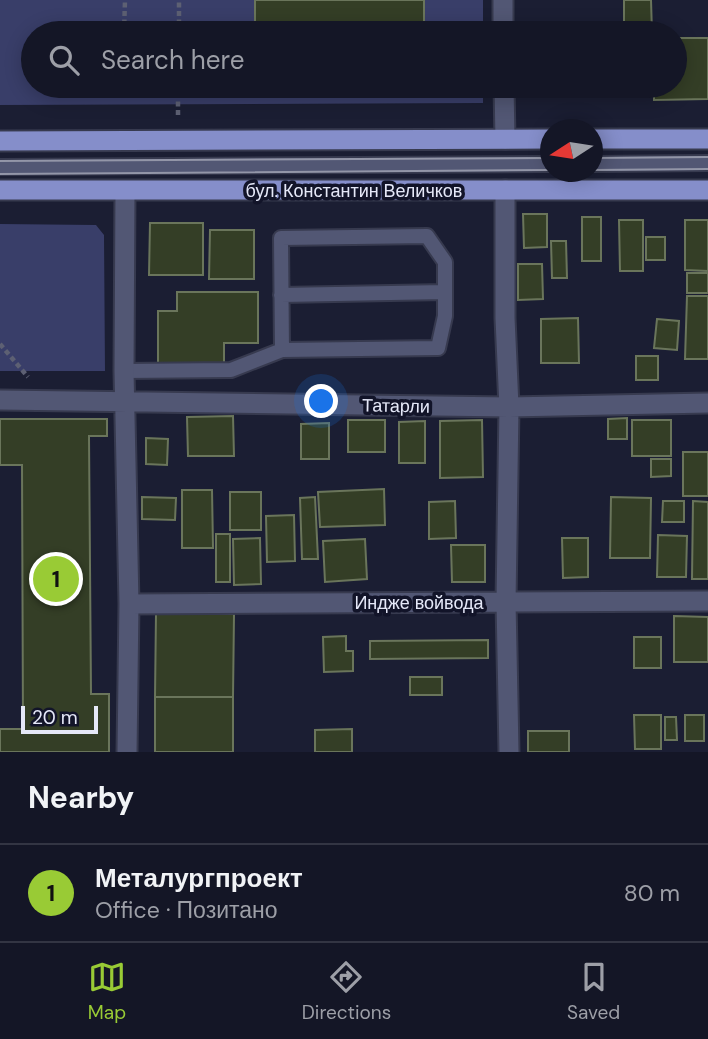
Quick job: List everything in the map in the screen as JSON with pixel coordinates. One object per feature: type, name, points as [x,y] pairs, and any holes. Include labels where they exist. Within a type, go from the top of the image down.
[{"type":"main road","points":[[0,141],[540,139]]},
{"type":"main road","points":[[603,139],[708,139]]},
{"type":"main road","name":"бул. Константин Величков","points":[[0,190],[708,190]]},
{"type":"street","points":[[503,0],[503,21]]},
{"type":"street","points":[[504,98],[505,139]]},
{"type":"street","points":[[505,190],[505,318],[509,407],[506,602],[509,752]]},
{"type":"street","points":[[125,191],[124,371],[130,604],[127,752]]},
{"type":"street","name":"Татарли","points":[[0,400],[509,407],[708,403]]},
{"type":"street","name":"Индже войвода","points":[[130,604],[708,601]]},
{"type":"lane","points":[[603,164],[708,163]]},
{"type":"lane","name":"бул. Константин Величков","points":[[0,167],[540,164]]},
{"type":"lane","points":[[124,371],[231,370],[282,350],[438,348],[445,316],[445,262],[427,236],[281,238],[282,350]]},
{"type":"lane","points":[[281,295],[445,292]]},
{"type":"path","points":[[124,21],[125,0]]},
{"type":"path","points":[[179,0],[179,21]]},
{"type":"path","points":[[178,98],[178,115]]},
{"type":"path","points":[[0,344],[47,400]]},
{"type":"shaded area","points":[[0,0],[483,0],[483,21],[21,21],[21,98],[483,98],[483,103],[0,105]]},
{"type":"shaded area","points":[[0,224],[96,225],[104,235],[105,371],[0,371]]},
{"type":"building","points":[[255,0],[424,0],[424,21],[255,21]]},
{"type":"building","points":[[624,0],[651,0],[652,21],[624,21]]},
{"type":"building","points":[[687,38],[708,38],[708,99],[654,100],[687,98]]},
{"type":"building","points":[[523,214],[547,214],[547,247],[524,248]]},
{"type":"building","points":[[582,217],[601,217],[601,261],[582,261]]},
{"type":"building","points":[[619,220],[643,220],[643,271],[620,271]]},
{"type":"building","points":[[685,220],[708,220],[708,271],[685,270]]},
{"type":"building","points":[[150,223],[203,223],[203,275],[149,275]]},
{"type":"building","points":[[210,230],[254,230],[254,279],[209,279]]},
{"type":"building","points":[[646,237],[665,237],[665,260],[646,260]]},
{"type":"building","points":[[551,241],[566,241],[567,278],[552,278]]},
{"type":"building","points":[[518,264],[542,264],[543,299],[518,300]]},
{"type":"building","points":[[687,273],[708,273],[708,293],[687,293]]},
{"type":"building","points":[[177,292],[258,292],[258,343],[224,343],[224,364],[158,364],[158,311],[177,311]]},
{"type":"building","points":[[687,296],[708,296],[708,359],[685,359]]},
{"type":"building","points":[[578,318],[579,363],[541,363],[541,319]]},
{"type":"building","points":[[657,319],[679,321],[677,350],[654,348]]},
{"type":"building","points":[[636,356],[658,356],[658,380],[636,380]]},
{"type":"building","points":[[233,416],[234,456],[188,456],[187,417]]},
{"type":"building","points":[[627,418],[627,439],[608,439],[608,419]]},
{"type":"building","points":[[0,419],[107,419],[107,436],[89,436],[91,694],[109,694],[109,752],[0,752],[0,729],[23,729],[22,465],[0,465]]},
{"type":"building","points":[[348,420],[385,420],[385,452],[348,452]]},
{"type":"building","points":[[482,420],[483,477],[440,478],[440,421]]},
{"type":"building","points":[[632,420],[671,420],[671,456],[632,456]]},
{"type":"building","points":[[425,421],[425,463],[399,463],[399,422]]},
{"type":"building","points":[[329,423],[329,459],[301,459],[301,424]]},
{"type":"building","points":[[146,438],[168,439],[167,465],[146,464]]},
{"type":"building","points":[[683,452],[708,452],[708,496],[683,496]]},
{"type":"building","points":[[651,459],[671,459],[671,476],[651,477]]},
{"type":"building","points":[[384,489],[385,525],[320,527],[318,492]]},
{"type":"building","points":[[182,490],[212,490],[213,548],[182,548]]},
{"type":"building","points":[[230,492],[261,492],[261,530],[230,530]]},
{"type":"building","points":[[142,497],[176,498],[175,520],[142,519]]},
{"type":"building","points":[[315,497],[318,559],[302,559],[300,498]]},
{"type":"building","points":[[611,497],[651,498],[650,558],[610,558]]},
{"type":"building","points":[[455,501],[456,538],[429,539],[429,502]]},
{"type":"building","points":[[663,501],[684,501],[684,522],[662,522]]},
{"type":"building","points":[[693,501],[708,502],[708,579],[692,579]]},
{"type":"building","points":[[294,515],[295,561],[267,562],[266,516]]},
{"type":"building","points":[[216,534],[230,534],[230,582],[216,582]]},
{"type":"building","points":[[658,535],[687,536],[686,577],[657,577]]},
{"type":"building","points":[[260,538],[261,584],[234,585],[233,539]]},
{"type":"building","points":[[562,538],[588,538],[588,577],[563,578]]},
{"type":"building","points":[[365,539],[367,579],[325,582],[323,541]]},
{"type":"building","points":[[451,545],[485,545],[485,582],[452,582]]},
{"type":"building","points":[[156,613],[234,614],[233,697],[155,697]]},
{"type":"building","points":[[674,616],[708,617],[708,662],[674,662]]},
{"type":"building","points":[[346,636],[346,651],[353,651],[353,671],[324,672],[323,637]]},
{"type":"building","points":[[634,637],[661,637],[661,668],[634,668]]},
{"type":"building","points":[[488,640],[488,658],[370,659],[370,641]]},
{"type":"building","points":[[410,677],[442,677],[442,695],[410,695]]},
{"type":"building","points":[[155,697],[233,697],[233,752],[155,752]]},
{"type":"building","points":[[634,715],[661,715],[661,749],[635,749]]},
{"type":"building","points":[[685,715],[704,715],[704,741],[685,741]]},
{"type":"building","points":[[665,717],[676,717],[677,740],[665,740]]},
{"type":"building","points":[[352,729],[352,752],[315,752],[315,730]]},
{"type":"building","points":[[528,731],[569,731],[569,752],[528,752]]},
{"type":"tram line","points":[[603,158],[708,157]]},
{"type":"tram line","points":[[0,161],[540,158]]},
{"type":"tram line","points":[[603,170],[708,169]]},
{"type":"tram line","points":[[0,174],[540,170]]},
{"type":"place","name":"Металургпроект","points":[[56,579]]}]
